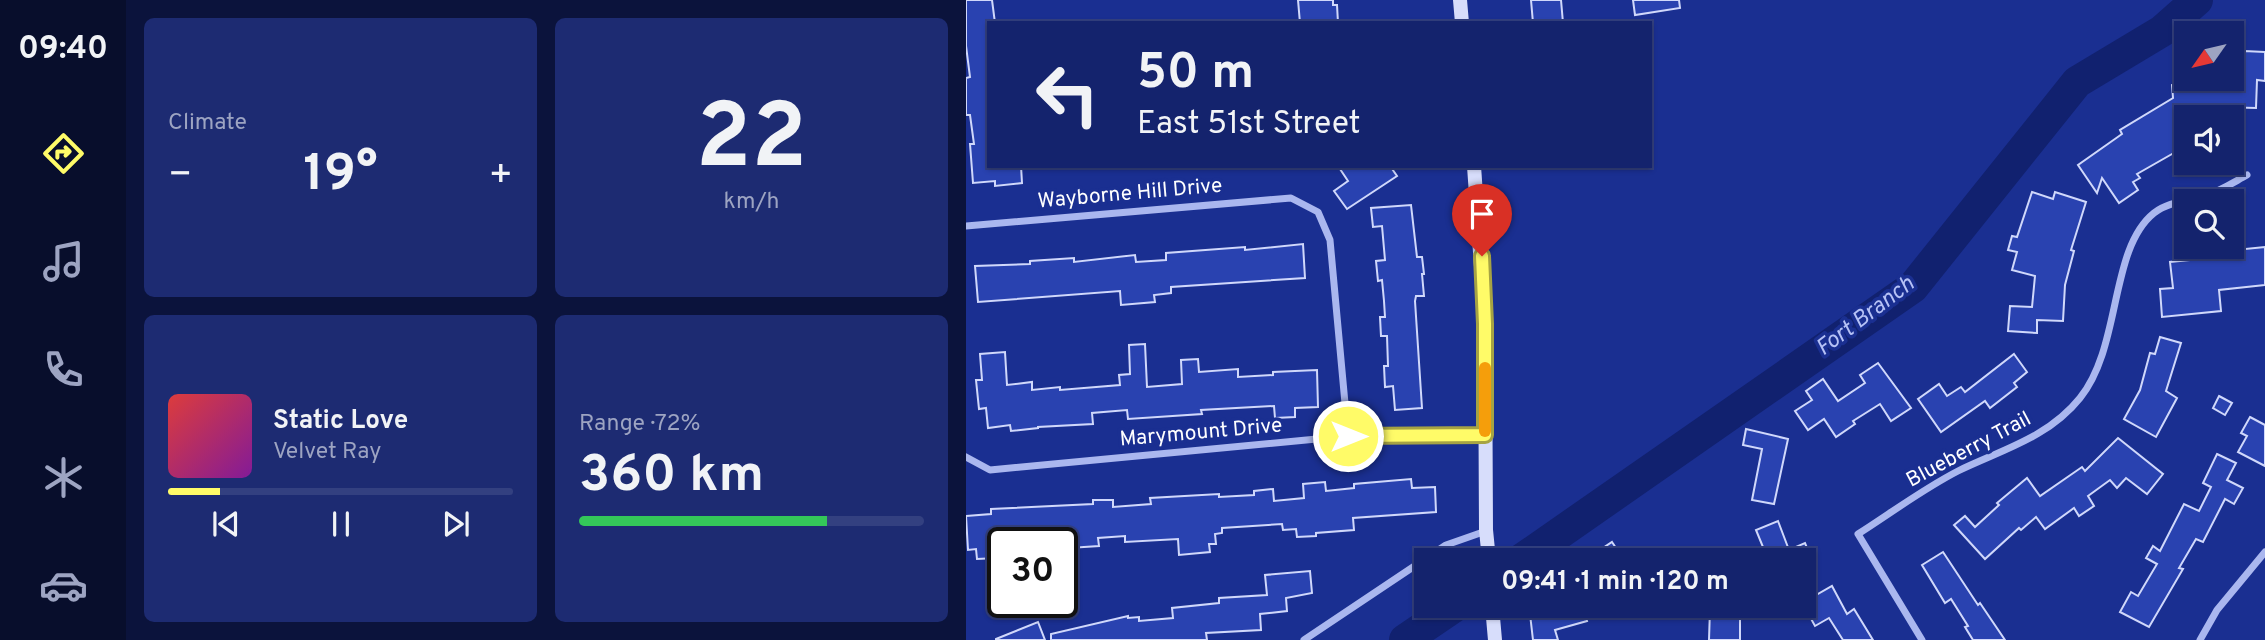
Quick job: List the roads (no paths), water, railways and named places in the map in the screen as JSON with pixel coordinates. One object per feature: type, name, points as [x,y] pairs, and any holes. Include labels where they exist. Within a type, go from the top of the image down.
[{"type":"main road","points":[[1460,0],[1462,21]]},
{"type":"main road","points":[[1474,168],[1485,324],[1488,548]]},
{"type":"main road","points":[[1493,618],[1495,640]]},
{"type":"street","name":"Blueberry Trail","points":[[1922,640],[1858,534],[1956,472],[2023,444],[2053,425],[2080,399],[2096,373],[2108,341],[2130,244],[2138,228],[2156,211],[2177,202],[2207,195],[2247,175]]},
{"type":"street","name":"Wayborne Hill Drive","points":[[966,226],[1291,198],[1318,212],[1330,240],[1348,436]]},
{"type":"street","name":"Marymount Drive","points":[[966,457],[990,470],[1348,436],[1485,435]]},
{"type":"street","points":[[1304,640],[1446,545],[1486,530]]},
{"type":"street","points":[[2200,640],[2217,611],[2265,552]]},
{"type":"waterway","name":"Fort Branch","points":[[1538,548],[1913,287],[2077,82],[2162,31],[2197,0]]},
{"type":"waterway","name":"Fort Branch","points":[[1405,640],[1437,618]]}]
